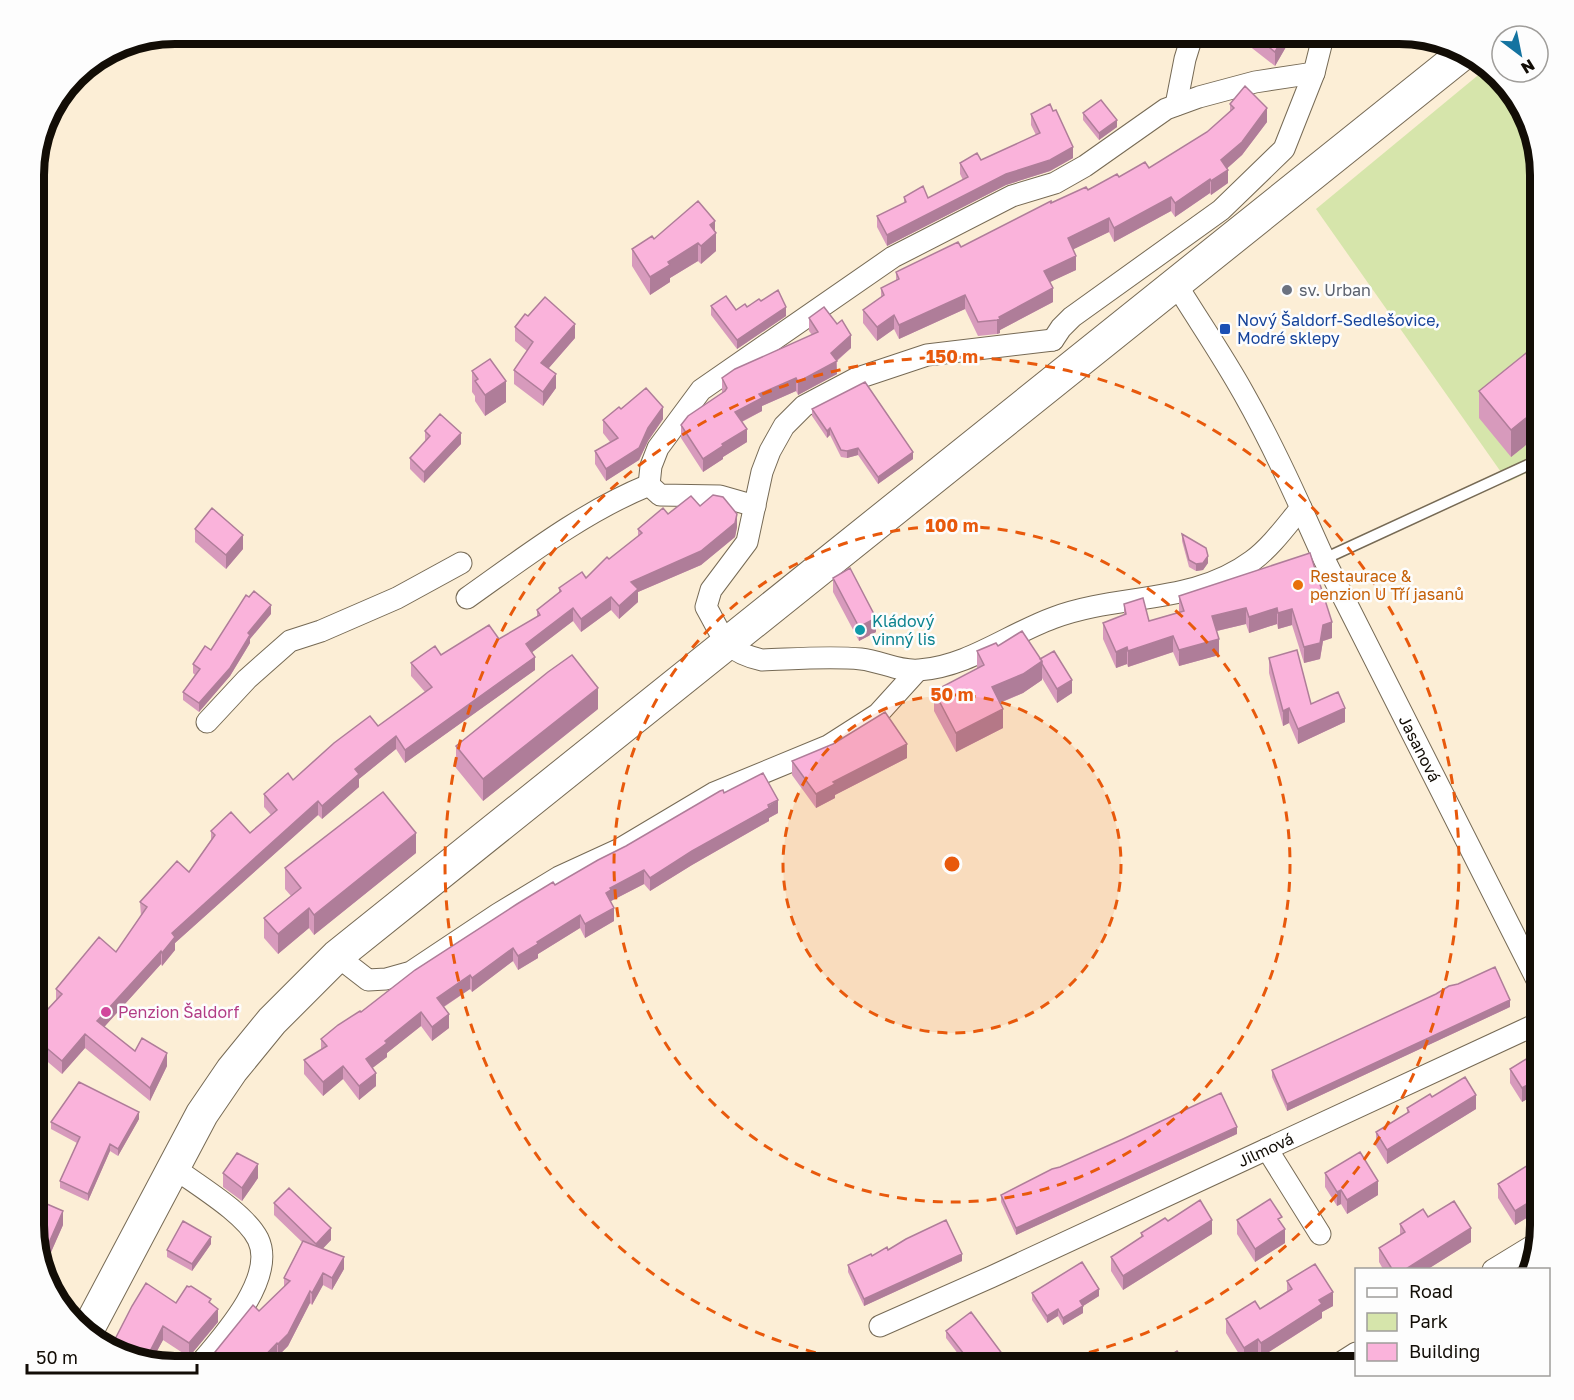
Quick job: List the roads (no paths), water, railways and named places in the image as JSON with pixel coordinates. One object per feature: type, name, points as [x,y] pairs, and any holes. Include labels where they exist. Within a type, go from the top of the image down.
[{"type":"main road","points":[[90,1325],[202,1114],[232,1070],[272,1021],[337,956],[1458,58]]},
{"type":"street","points":[[1176,105],[1190,44]]},
{"type":"street","points":[[1053,340],[1061,327],[1072,317],[1221,210],[1284,149],[1314,73],[1321,44]]},
{"type":"street","points":[[649,485],[651,465],[658,448],[701,390],[893,257],[1012,196],[1055,183],[1085,166],[1166,109],[1255,82],[1314,73]]},
{"type":"street","name":"Jasanová","points":[[1176,284],[1245,395],[1302,508],[1324,559],[1530,966]]},
{"type":"street","points":[[1053,340],[1068,370]]},
{"type":"street","points":[[1053,340],[927,355],[855,379],[804,406],[784,426],[770,452],[762,472],[747,542],[711,590],[706,607],[726,644],[748,657],[762,660],[858,659],[917,671],[946,665],[1071,612],[1182,593],[1214,582],[1254,560],[1302,508]]},
{"type":"street","points":[[649,485],[660,495],[720,496],[755,506]]},
{"type":"street","points":[[467,598],[527,555],[617,498],[649,485]]},
{"type":"street","points":[[207,722],[248,678],[290,640],[321,632],[398,598],[461,563]]},
{"type":"street","points":[[337,956],[368,980],[387,979],[411,972],[498,914],[559,877],[621,849],[714,793],[828,746],[878,714],[917,671]]},
{"type":"street","name":"Jilmová","points":[[880,1326],[991,1277],[1530,1027]]},
{"type":"street","points":[[1267,1149],[1320,1234]]},
{"type":"street","points":[[173,1167],[206,1190],[248,1225],[258,1239],[262,1256],[260,1271],[244,1305],[205,1356]]},
{"type":"street","points":[[1495,1268],[1528,1248]]},
{"type":"lane","points":[[1324,559],[1530,464]]},
{"type":"place","name":"sv. Urban","points":[[1287,290]]},
{"type":"place","name":"Nový Šaldorf-Sedlešovice, Modré sklepy","points":[[1225,329]]},
{"type":"place","name":"Restaurace & penzion U Tří jasanů","points":[[1298,585]]},
{"type":"place","name":"Kládový vinný lis","points":[[860,630]]},
{"type":"place","name":"Penzion Šaldorf","points":[[106,1012]]}]
